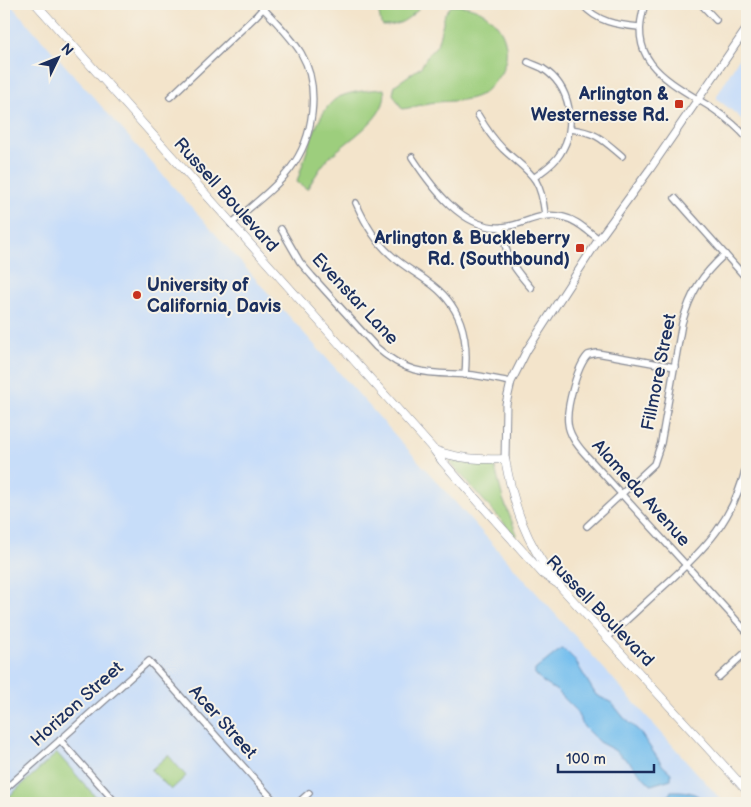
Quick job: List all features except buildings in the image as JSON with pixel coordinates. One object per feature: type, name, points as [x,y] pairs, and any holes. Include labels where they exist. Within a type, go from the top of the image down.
[{"type":"main road","name":"Russell Boulevard","points":[[36,4],[543,574],[558,584],[747,791]]},
{"type":"main road","points":[[434,450],[461,458],[505,459],[511,491],[520,519],[533,547],[558,584]]},
{"type":"street","points":[[582,4],[598,18],[617,25],[639,27]]},
{"type":"street","points":[[645,4],[639,27],[648,60],[657,72],[666,80],[726,118],[747,138]]},
{"type":"street","points":[[701,4],[716,20]]},
{"type":"street","points":[[170,96],[263,5],[292,40],[305,60],[312,82],[313,98],[312,112],[301,150],[289,170],[231,224]]},
{"type":"street","points":[[505,459],[506,404],[511,382],[527,350],[599,239],[650,170],[747,28]]},
{"type":"street","points":[[528,62],[543,68],[556,80],[564,91],[569,109],[570,129],[565,146],[556,159],[535,177]]},
{"type":"street","points":[[478,115],[498,143],[535,177],[541,193],[545,214]]},
{"type":"street","points":[[570,129],[589,132],[598,136],[622,156]]},
{"type":"street","points":[[412,157],[430,182],[460,214],[479,223],[502,227],[545,214],[568,218],[580,224],[599,239]]},
{"type":"street","points":[[675,198],[747,279]]},
{"type":"street","points":[[356,203],[373,233],[388,253],[428,281],[444,294],[449,301],[460,319],[465,334],[465,375]]},
{"type":"street","points":[[502,227],[505,250],[511,264],[531,288]]},
{"type":"street","name":"Evenstar Lane","points":[[281,229],[300,262],[386,356],[407,368],[431,374],[465,375],[511,382]]},
{"type":"street","name":"Fillmore Street","points":[[587,526],[654,464],[659,453],[682,323],[690,297],[707,271],[725,254]]},
{"type":"street","name":"Alameda Avenue","points":[[675,367],[598,353],[588,356],[581,364],[569,406],[568,424],[576,444],[747,632]]},
{"type":"street","points":[[607,638],[710,542],[725,520],[738,495],[747,464]]},
{"type":"street","points":[[719,677],[747,651]]},
{"type":"street","name":"Horizon Street","points":[[4,790],[149,660]]},
{"type":"street","name":"Acer Street","points":[[149,660],[276,803]]},
{"type":"street","points":[[60,740],[116,803]]},
{"type":"street","points":[[298,803],[310,793]]},
{"type":"shaded area","name":"University of California, Davis","points":[[4,4],[10,4],[724,803],[4,803]]},
{"type":"shaded area","points":[[747,44],[747,125],[717,99],[717,96]]},
{"type":"green space","points":[[377,4],[416,4],[418,10],[402,22],[383,26]]},
{"type":"green space","points":[[451,6],[464,6],[476,10],[496,24],[506,46],[506,58],[501,73],[485,92],[476,97],[429,103],[402,109],[393,94],[395,85],[421,67],[437,45],[444,15]]},
{"type":"green space","points":[[384,89],[381,109],[366,127],[327,160],[307,189],[297,182],[318,122],[331,102],[350,93]]},
{"type":"green space","points":[[449,461],[495,467],[503,499],[517,534],[515,536]]},
{"type":"green space","points":[[57,753],[101,803],[4,803],[4,801]]},
{"type":"green space","points":[[168,755],[186,776],[171,790],[151,770]]},
{"type":"water","points":[[561,649],[565,650],[574,659],[596,695],[612,703],[624,718],[639,731],[663,766],[671,773],[671,779],[651,785],[629,762],[614,750],[599,742],[584,727],[575,709],[557,691],[535,674],[535,670]]},
{"type":"water","points":[[671,791],[690,792],[706,803],[675,803],[668,797]]},
{"type":"place","name":"Arlington & Westernesse Rd.","points":[[679,104]]},
{"type":"place","name":"Arlington & Buckleberry Rd. (Southbound)","points":[[580,248]]},
{"type":"place","name":"University of California, Davis","points":[[137,295]]}]
